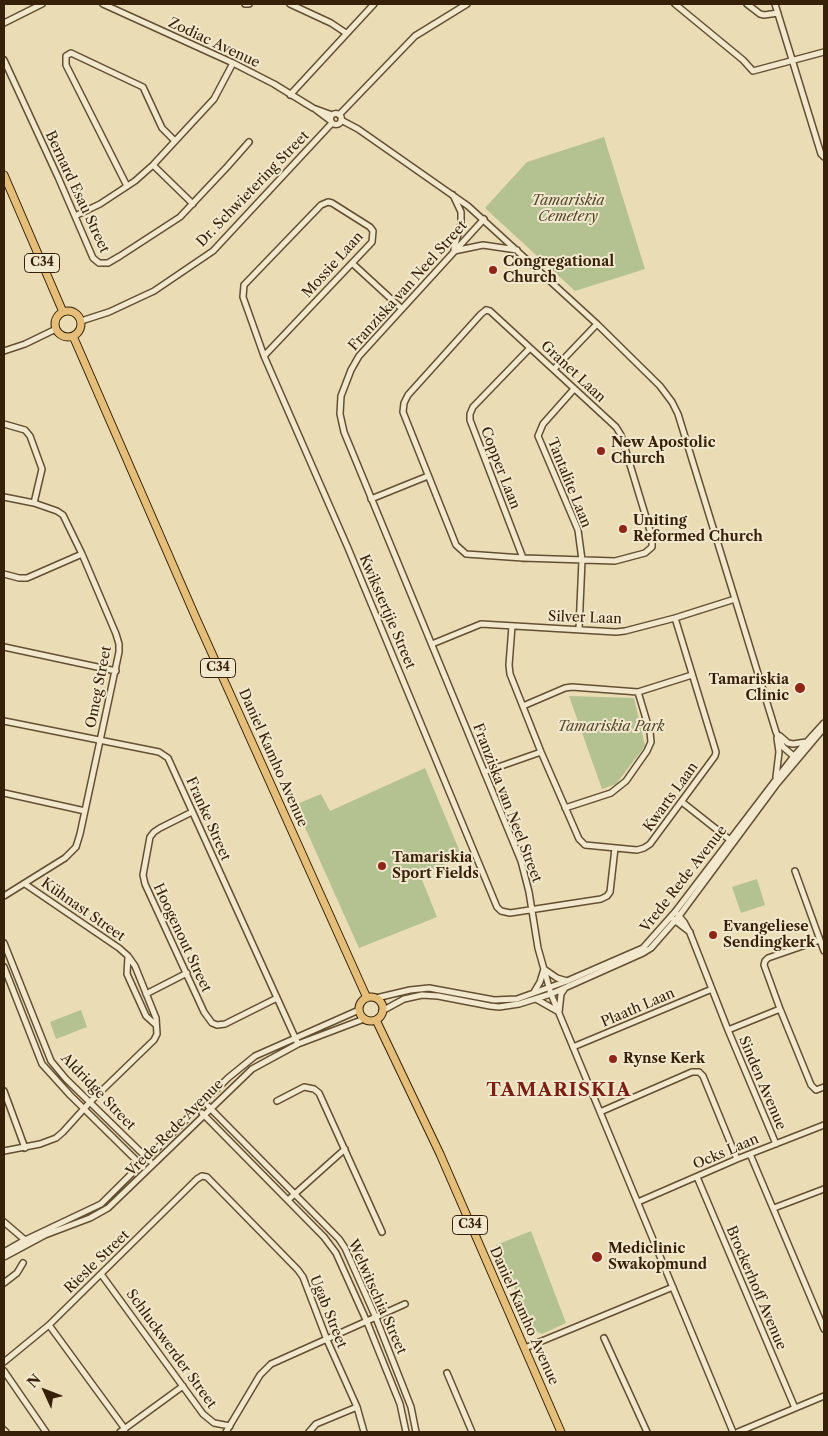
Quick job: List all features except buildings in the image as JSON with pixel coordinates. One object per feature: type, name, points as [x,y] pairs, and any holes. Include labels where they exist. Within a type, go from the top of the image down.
[{"type":"main road","name":"C34","points":[[4,175],[63,312]]},
{"type":"main road","points":[[69,311],[76,314],[81,321],[79,331],[73,336],[63,336],[56,329],[56,320],[63,312],[69,311]]},
{"type":"main road","name":"Daniel Kamho Avenue","points":[[73,336],[196,618],[367,998]]},
{"type":"main road","points":[[367,998],[376,998],[381,1004],[382,1011],[376,1020],[364,1019],[359,1010],[360,1005],[367,998]]},
{"type":"main road","name":"Daniel Kamho Avenue","points":[[376,1020],[440,1154],[561,1432]]},
{"type":"street","points":[[4,23],[42,4]]},
{"type":"street","name":"Zodiac Avenue","points":[[103,4],[232,63],[331,120]]},
{"type":"street","points":[[290,4],[331,23],[346,33]]},
{"type":"street","points":[[290,95],[374,4]]},
{"type":"street","points":[[340,118],[335,114],[331,120],[338,124],[340,118],[415,36],[467,4]]},
{"type":"street","points":[[675,4],[744,60],[753,71],[793,62],[824,52]]},
{"type":"street","points":[[747,4],[760,14],[778,13]]},
{"type":"street","points":[[775,4],[821,154],[824,157]]},
{"type":"street","points":[[127,186],[66,65],[66,56],[71,53],[142,87],[162,128],[175,141]]},
{"type":"street","name":"Bernard Esau Street","points":[[4,60],[58,176],[93,258],[99,263],[103,264],[120,256],[180,216],[249,142]]},
{"type":"street","points":[[75,216],[100,204],[127,186],[153,165],[214,99],[232,63]]},
{"type":"street","name":"Franziska van Neel Street","points":[[340,118],[452,194],[484,219],[660,386],[672,402],[678,414],[776,732],[783,747],[795,758]]},
{"type":"street","name":"Dr. Schwietering Street","points":[[81,321],[109,312],[154,291],[213,251],[331,120]]},
{"type":"street","points":[[153,165],[193,204]]},
{"type":"street","points":[[452,194],[461,212],[461,224],[453,251],[483,245],[517,250]]},
{"type":"street","name":"Mossie Laan","points":[[242,291],[244,285],[324,202],[332,203],[370,226],[373,231],[372,242],[264,356]]},
{"type":"street","name":"Franziska van Neel Street","points":[[484,219],[359,356],[351,370],[341,396],[340,414],[344,432],[370,499],[432,644],[527,878],[538,948],[551,994],[733,1432]]},
{"type":"street","points":[[352,263],[402,309]]},
{"type":"street","name":"Kwikstertjie Street","points":[[242,291],[244,302],[264,356],[348,548],[497,907],[502,911],[510,913],[602,899],[610,892],[615,848]]},
{"type":"street","name":"Granet Laan","points":[[486,310],[490,311],[554,369],[616,427],[620,435],[652,537],[652,547],[645,553],[615,561],[523,558],[466,554],[456,545],[402,412],[404,402],[408,395],[486,310]]},
{"type":"street","points":[[554,369],[596,324]]},
{"type":"street","points":[[4,351],[26,344],[56,329]]},
{"type":"street","name":"Copper Laan","points":[[523,558],[470,420],[470,414],[473,407],[530,348]]},
{"type":"street","name":"Tantalite Laan","points":[[574,388],[542,424],[538,436],[578,530],[582,560],[579,629]]},
{"type":"street","points":[[4,424],[25,430],[33,444],[42,469],[34,504]]},
{"type":"street","points":[[370,499],[428,476]]},
{"type":"street","name":"Omeg Street","points":[[4,497],[57,511],[62,515],[82,554],[119,644],[116,671],[76,847],[65,858],[4,896]]},
{"type":"street","points":[[4,574],[27,578],[82,554]]},
{"type":"street","name":"Silver Laan","points":[[432,644],[481,624],[625,631],[735,599]]},
{"type":"street","name":"Kwarts Laan","points":[[512,626],[508,665],[510,674],[579,840],[585,845],[637,850],[650,844],[715,756],[716,752],[675,618]]},
{"type":"street","points":[[4,647],[116,671]]},
{"type":"street","points":[[523,706],[565,688],[638,692],[692,675]]},
{"type":"street","points":[[565,808],[611,793],[626,781],[647,751],[651,742],[650,732],[638,692]]},
{"type":"street","name":"Franke Street","points":[[4,721],[159,752],[165,755],[172,765],[298,1044]]},
{"type":"street","name":"Vrede Rede Avenue","points":[[731,841],[806,742],[824,723]]},
{"type":"street","name":"Vrede Rede Avenue","points":[[382,1011],[404,999],[422,995],[499,1006],[519,1004],[551,994],[643,954],[651,948],[666,930],[776,780],[824,728]]},
{"type":"street","points":[[776,732],[788,743],[806,742]]},
{"type":"street","points":[[776,732],[779,752],[776,780]]},
{"type":"street","points":[[484,772],[541,752]]},
{"type":"street","points":[[4,793],[85,810]]},
{"type":"street","points":[[682,802],[731,841]]},
{"type":"street","name":"Hoogenout Street","points":[[192,812],[154,832],[150,837],[143,875],[145,884],[204,1012],[212,1023],[217,1025],[225,1024],[277,998]]},
{"type":"street","points":[[795,871],[824,951]]},
{"type":"street","name":"Kühnast Street","points":[[25,884],[128,956],[156,1018],[156,1025]]},
{"type":"street","name":"Vrede Rede Avenue","points":[[376,998],[420,988],[434,988],[494,1000],[517,999],[567,981],[643,948],[675,916]]},
{"type":"street","name":"Sinden Avenue","points":[[675,916],[690,933]]},
{"type":"street","name":"Sinden Avenue","points":[[675,916],[684,922],[690,933],[776,1144]]},
{"type":"street","points":[[666,930],[685,929]]},
{"type":"street","points":[[820,940],[768,958],[764,965],[811,1085],[816,1090],[824,1087]]},
{"type":"street","name":"Aldridge Street","points":[[4,944],[52,1061],[59,1072],[153,1165]]},
{"type":"street","name":"Kühnast Street","points":[[128,956],[127,974],[146,1016],[156,1025]]},
{"type":"street","points":[[4,967],[12,964]]},
{"type":"street","name":"Aldridge Street","points":[[4,967],[42,1064],[84,1109],[147,1171]]},
{"type":"street","points":[[533,993],[540,982],[544,969],[557,978],[567,981]]},
{"type":"street","points":[[146,994],[187,973]]},
{"type":"street","points":[[536,998],[559,1012],[560,996],[565,988]]},
{"type":"street","name":"Plaath Laan","points":[[573,1047],[712,989]]},
{"type":"street","name":"Sinden Avenue","points":[[728,1030],[780,1009]]},
{"type":"street","name":"Vrede Rede Avenue","points":[[4,1252],[25,1240],[87,1212],[110,1197],[204,1102],[255,1056],[359,1010]]},
{"type":"street","name":"Vrede Rede Avenue","points":[[4,1257],[45,1235],[90,1218],[116,1202],[252,1068],[298,1044],[364,1019]]},
{"type":"street","points":[[4,1151],[25,1148],[56,1138],[154,1040],[157,1034],[156,1025]]},
{"type":"street","points":[[600,1112],[692,1072],[698,1072],[703,1076],[737,1159]]},
{"type":"street","points":[[277,1101],[304,1087],[314,1089],[319,1093],[382,1232]]},
{"type":"street","points":[[4,1091],[25,1148]]},
{"type":"street","name":"Welwitschia Street","points":[[204,1102],[339,1239],[345,1248],[376,1318],[411,1407],[416,1432]]},
{"type":"street","name":"Welwitschia Street","points":[[198,1109],[288,1200],[336,1253],[367,1322],[400,1404],[406,1432]]},
{"type":"street","name":"Ocks Laan","points":[[638,1202],[737,1159],[824,1125]]},
{"type":"street","points":[[288,1200],[345,1149]]},
{"type":"street","points":[[750,1154],[824,1329]]},
{"type":"street","name":"Riesle Street","points":[[4,1362],[49,1325],[202,1176]]},
{"type":"street","name":"Ugab Street","points":[[202,1176],[207,1177],[303,1277],[327,1340],[357,1407],[364,1432]]},
{"type":"street","name":"Brockerhoff Avenue","points":[[697,1177],[795,1408]]},
{"type":"street","points":[[774,1208],[824,1190]]},
{"type":"street","points":[[87,1212],[90,1218]]},
{"type":"street","points":[[4,1222],[25,1240]]},
{"type":"street","points":[[4,1283],[17,1273],[23,1263]]},
{"type":"street","name":"Schluckwerder Street","points":[[101,1274],[206,1417],[214,1423],[230,1426]]},
{"type":"street","points":[[525,1348],[673,1287]]},
{"type":"street","points":[[226,1432],[265,1369],[271,1364],[405,1304]]},
{"type":"street","points":[[49,1325],[123,1430],[183,1386]]},
{"type":"street","points":[[604,1338],[647,1432]]},
{"type":"street","points":[[4,1371],[46,1432]]},
{"type":"street","points":[[447,1373],[472,1432]]},
{"type":"street","points":[[738,1432],[824,1396]]},
{"type":"street","points":[[309,1432],[316,1424],[357,1407]]},
{"type":"green space","name":"Tamariskia Cemetery","points":[[604,137],[645,269],[575,291],[485,208],[527,162]]},
{"type":"green space","name":"Tamariskia Park","points":[[569,696],[634,698],[645,746],[616,784],[602,789]]},
{"type":"green space","name":"Tamariskia Sport Fields","points":[[425,768],[462,857],[420,875],[437,917],[359,948],[295,805],[321,794],[330,811]]},
{"type":"green space","points":[[757,879],[765,905],[741,913],[732,887]]},
{"type":"green space","points":[[81,1010],[87,1027],[56,1039],[50,1022]]},
{"type":"green space","points":[[531,1231],[566,1323],[542,1334],[531,1329],[496,1245]]},
{"type":"place","name":"Congregational Church","points":[[493,270]]},
{"type":"place","name":"New Apostolic Church","points":[[601,451]]},
{"type":"place","name":"Uniting Reformed Church","points":[[623,529]]},
{"type":"place","name":"Tamariskia Clinic","points":[[800,688]]},
{"type":"place","name":"Tamariskia Sport Fields","points":[[382,866]]},
{"type":"place","name":"Evangeliese Sendingkerk","points":[[713,935]]},
{"type":"place","name":"Rynse Kerk","points":[[613,1059]]},
{"type":"place","name":"Mediclinic Swakopmund","points":[[597,1257]]},
{"type":"district","name":"TAMARISKIA","points":[[559,1091]]}]
